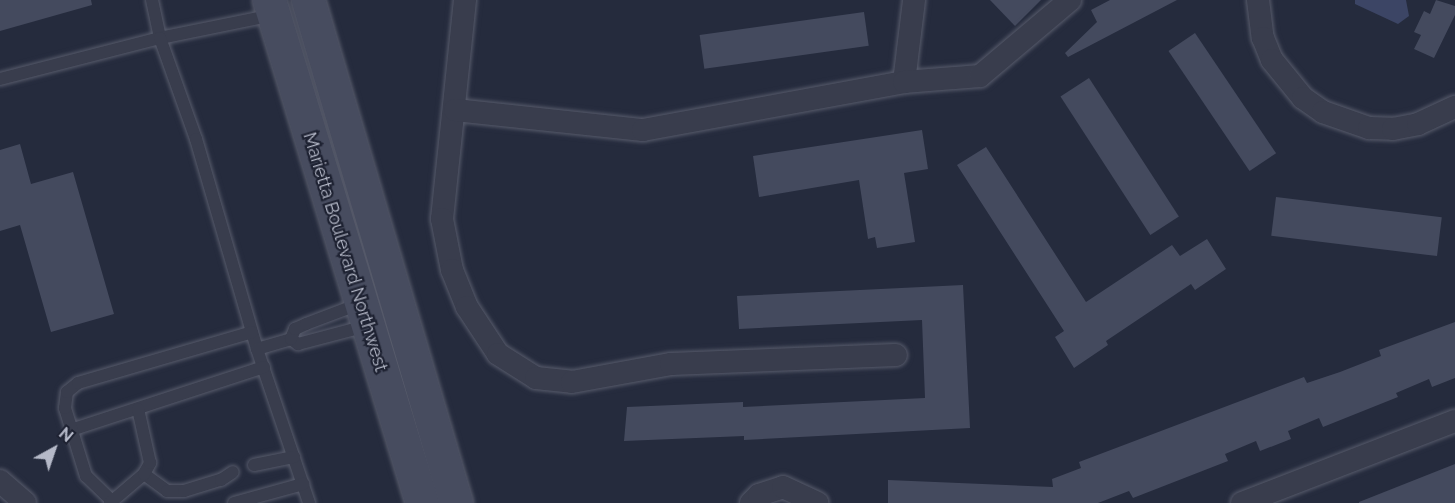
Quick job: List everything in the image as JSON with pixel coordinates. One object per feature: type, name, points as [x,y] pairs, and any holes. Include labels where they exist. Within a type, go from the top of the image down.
[{"type":"main road","points":[[311,1],[456,503]]},
{"type":"main road","name":"Marietta Boulevard Northwest","points":[[271,7],[422,503]]},
{"type":"street","points":[[465,0],[442,219],[452,270],[467,307],[498,354],[536,378],[572,382],[671,364],[896,356]]},
{"type":"street","points":[[904,82],[914,0]]},
{"type":"street","points":[[455,110],[643,130],[904,82],[980,76],[1070,0]]},
{"type":"street","points":[[1258,0],[1263,38],[1272,60],[1297,93],[1323,112],[1369,128],[1393,129],[1418,124],[1455,107]]},
{"type":"street","points":[[271,7],[311,1]]},
{"type":"street","points":[[1242,503],[1455,421]]},
{"type":"street","points":[[0,481],[26,503]]},
{"type":"street","points":[[751,503],[759,495],[783,487],[818,503]]},
{"type":"lane","points":[[152,0],[160,38],[196,139],[257,349],[309,503]]},
{"type":"lane","points":[[0,79],[271,7]]},
{"type":"lane","points":[[291,339],[295,329],[306,324],[364,314]]},
{"type":"lane","points":[[291,339],[298,344],[364,314]]},
{"type":"lane","points":[[138,409],[150,463],[144,474],[110,502],[86,476],[65,408],[67,392],[78,382],[252,332]]},
{"type":"lane","points":[[257,349],[291,339]]},
{"type":"lane","points":[[71,430],[264,367]]},
{"type":"lane","points":[[255,470],[294,457]]},
{"type":"lane","points":[[144,474],[167,491],[184,491],[234,477]]},
{"type":"lane","points":[[234,503],[303,484]]},
{"type":"water","points":[[1355,0],[1406,0],[1409,16],[1398,24],[1355,4]]},
{"type":"building","points":[[0,0],[91,0],[92,5],[0,31]]},
{"type":"building","points":[[990,0],[1041,0],[1015,26]]},
{"type":"building","points":[[1110,0],[1177,0],[1068,57],[1065,53],[1097,22],[1091,10]]},
{"type":"building","points":[[1436,0],[1455,6],[1455,15],[1434,58],[1414,49],[1421,35],[1414,32],[1424,11],[1430,14]]},
{"type":"building","points":[[864,12],[869,46],[704,69],[700,35]]},
{"type":"building","points":[[1195,33],[1276,153],[1250,171],[1168,51]]},
{"type":"building","points":[[1089,78],[1179,216],[1150,235],[1060,97]]},
{"type":"building","points":[[922,130],[928,169],[904,173],[915,242],[877,248],[875,237],[868,239],[859,180],[759,197],[753,156]]},
{"type":"building","points":[[20,144],[31,184],[73,172],[114,314],[51,332],[20,225],[0,231],[0,150]]},
{"type":"building","points":[[986,147],[1086,302],[1172,245],[1180,256],[1207,239],[1226,269],[1195,290],[1191,284],[1106,341],[1108,345],[1074,368],[1055,337],[1064,331],[957,165]]},
{"type":"building","points":[[1276,197],[1442,217],[1437,256],[1271,236]]},
{"type":"building","points":[[963,285],[970,428],[744,440],[744,436],[624,441],[627,407],[743,402],[743,407],[925,398],[922,320],[739,329],[737,296]]},
{"type":"building","points":[[1455,322],[1455,378],[1432,387],[1429,379],[1396,393],[1398,397],[1323,427],[1319,418],[1288,431],[1291,439],[1260,451],[1256,441],[1225,454],[1228,461],[1133,498],[1129,491],[1098,503],[888,503],[888,480],[1053,487],[1052,479],[1081,468],[1079,462],[1304,377],[1307,383],[1340,372],[1381,356],[1379,350]]},
{"type":"building","points":[[1455,464],[1455,503],[1359,503],[1359,502]]}]
